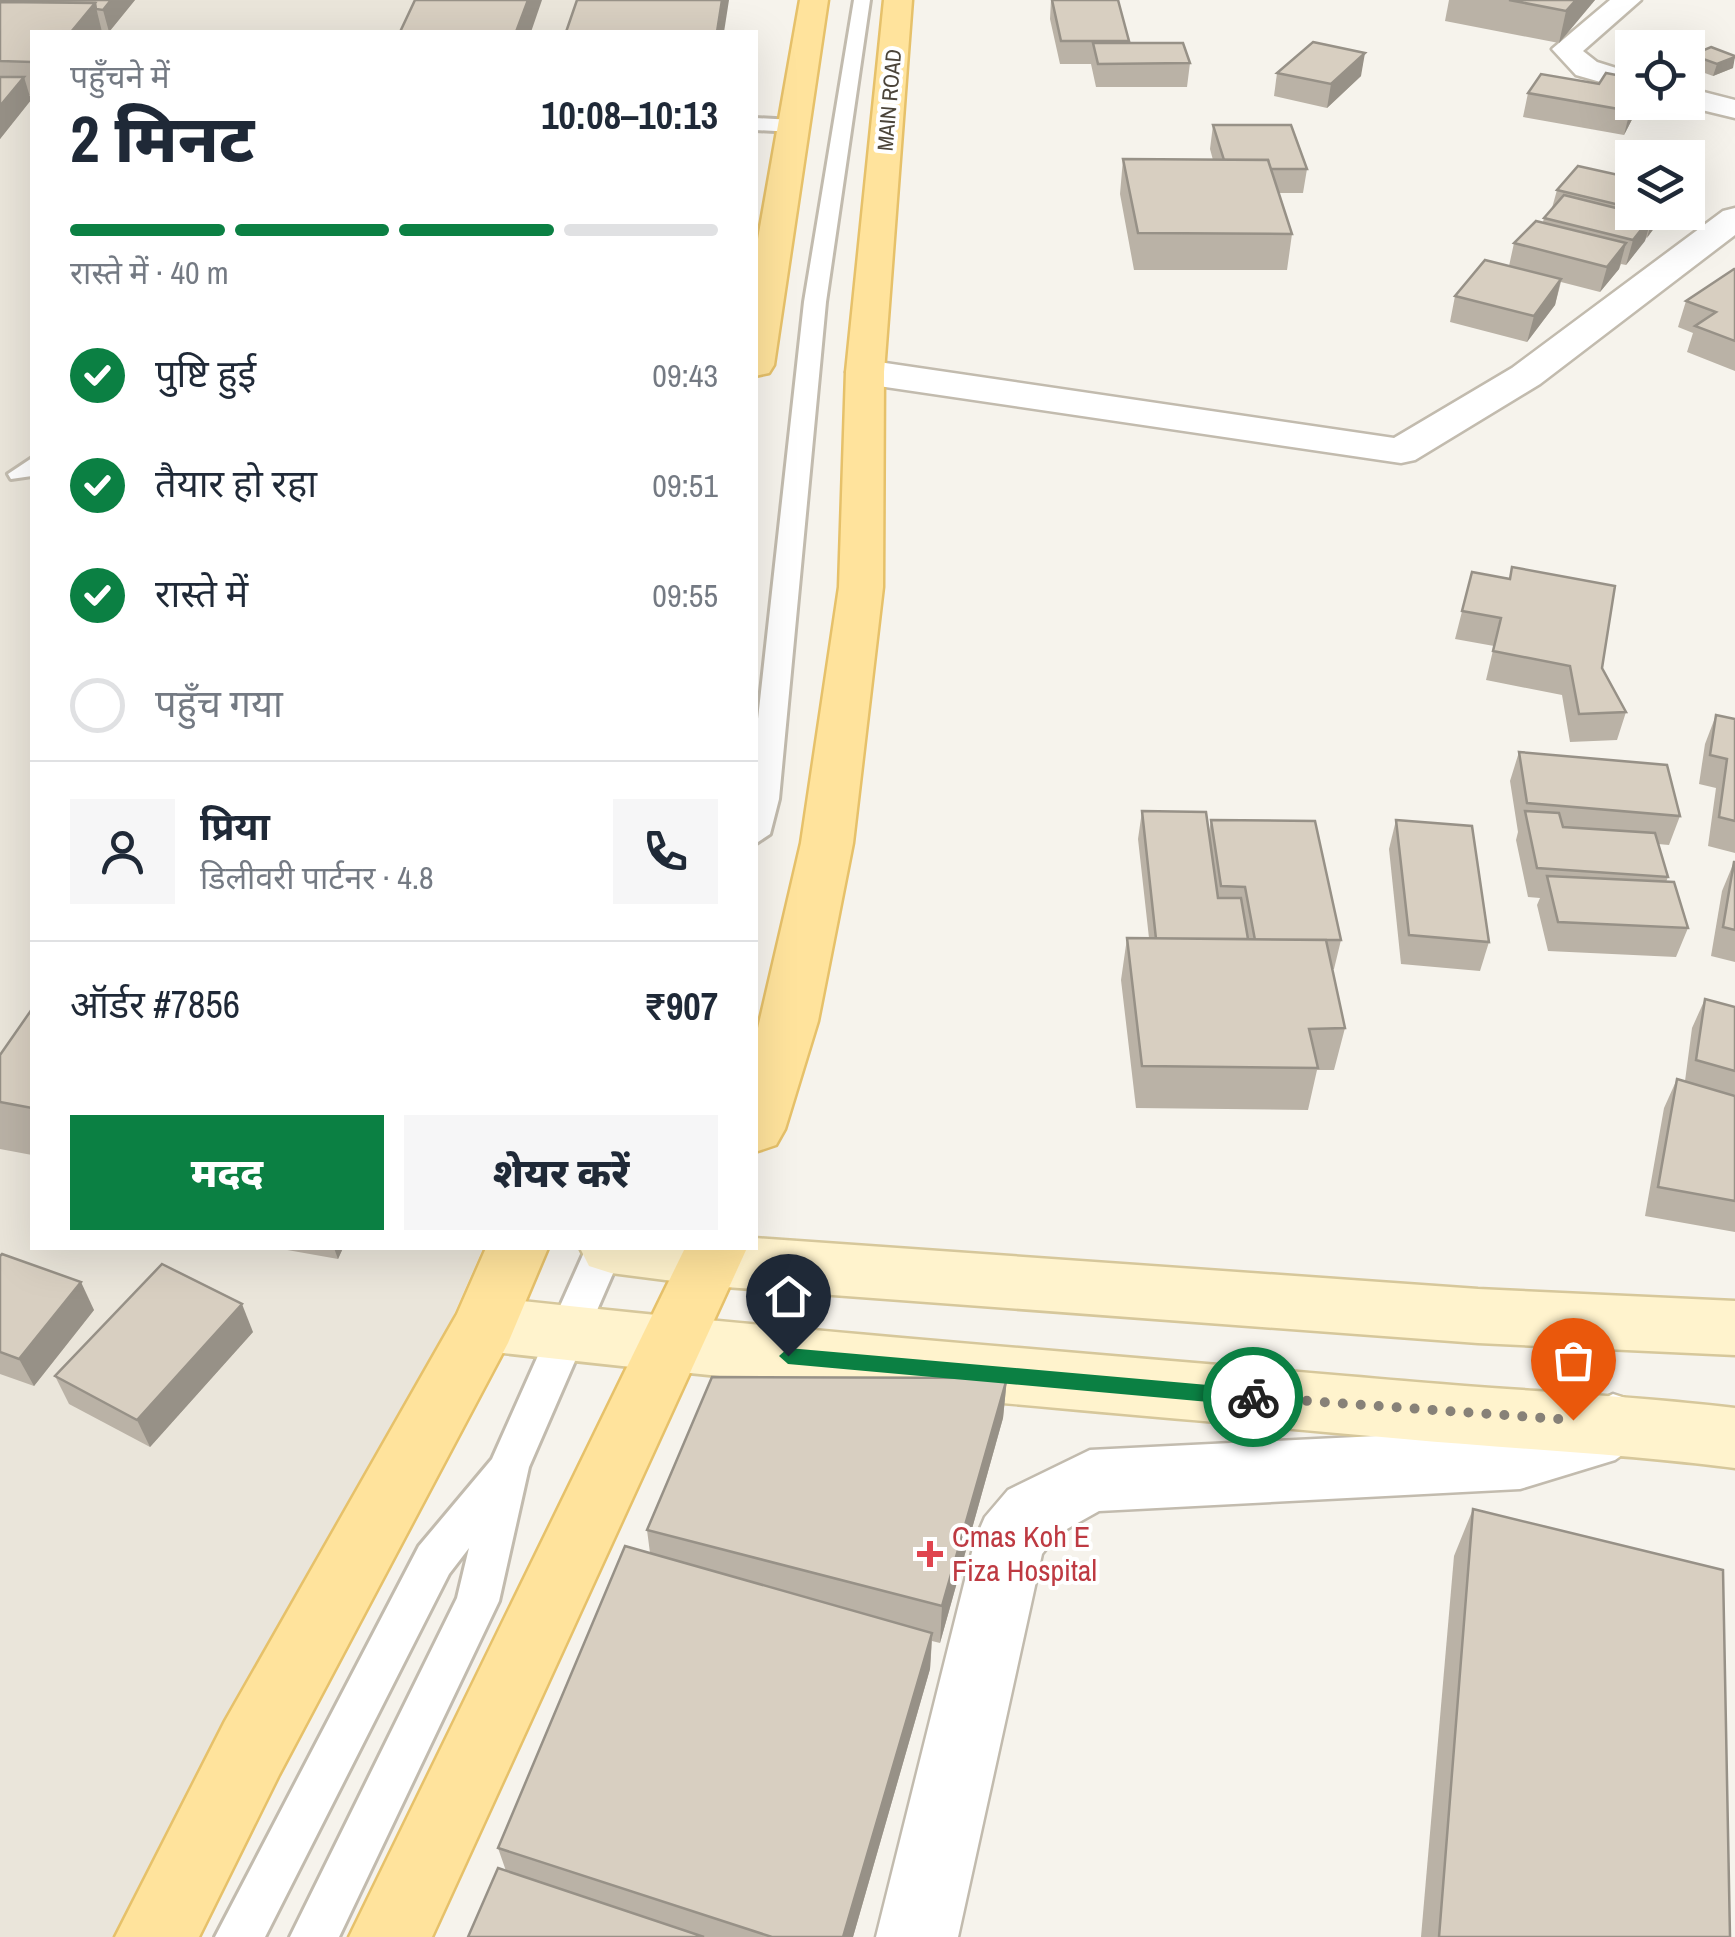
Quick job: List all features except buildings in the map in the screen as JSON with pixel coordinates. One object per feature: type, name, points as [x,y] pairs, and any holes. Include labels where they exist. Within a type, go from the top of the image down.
[{"type":"main road","points":[[758,346],[814,0]]},
{"type":"main road","name":"MAIN ROAD","points":[[758,1120],[790,1021],[827,843],[861,587],[866,372],[898,0]]},
{"type":"main road","points":[[156,1937],[252,1748],[485,1324],[516,1250]]},
{"type":"main road","points":[[390,1937],[714,1254]]},
{"type":"street","points":[[1615,78],[1591,72],[1573,61],[1567,49],[1627,0]]},
{"type":"street","points":[[1705,102],[1735,110]]},
{"type":"street","points":[[866,372],[1401,451],[1526,376],[1735,218]]},
{"type":"street","points":[[643,1250],[1478,1316],[1735,1328]]},
{"type":"street","points":[[485,1324],[671,1345],[1414,1411],[1613,1423],[1735,1438]]},
{"type":"street","points":[[917,1937],[1010,1540],[1032,1512],[1090,1481],[1520,1459],[1591,1439],[1613,1423]]},
{"type":"lane","points":[[758,823],[764,800],[815,302],[862,0]]},
{"type":"lane","points":[[758,124],[793,126]]},
{"type":"lane","points":[[314,1937],[478,1601],[509,1466],[607,1250]]},
{"type":"lane","points":[[240,1937],[434,1560],[509,1466]]},
{"type":"shaded area","points":[[15,0],[615,0],[606,30],[30,30],[30,1250],[482,1250],[347,1558],[122,1937],[0,1937],[0,15]]},
{"type":"way so far","points":[[1253,1397],[1573,1420]]},
{"type":"place","name":"Cmas Koh E Fiza Hospital","points":[[930,1554]]},
{"type":"route","points":[[788,1356],[1253,1397]]}]
